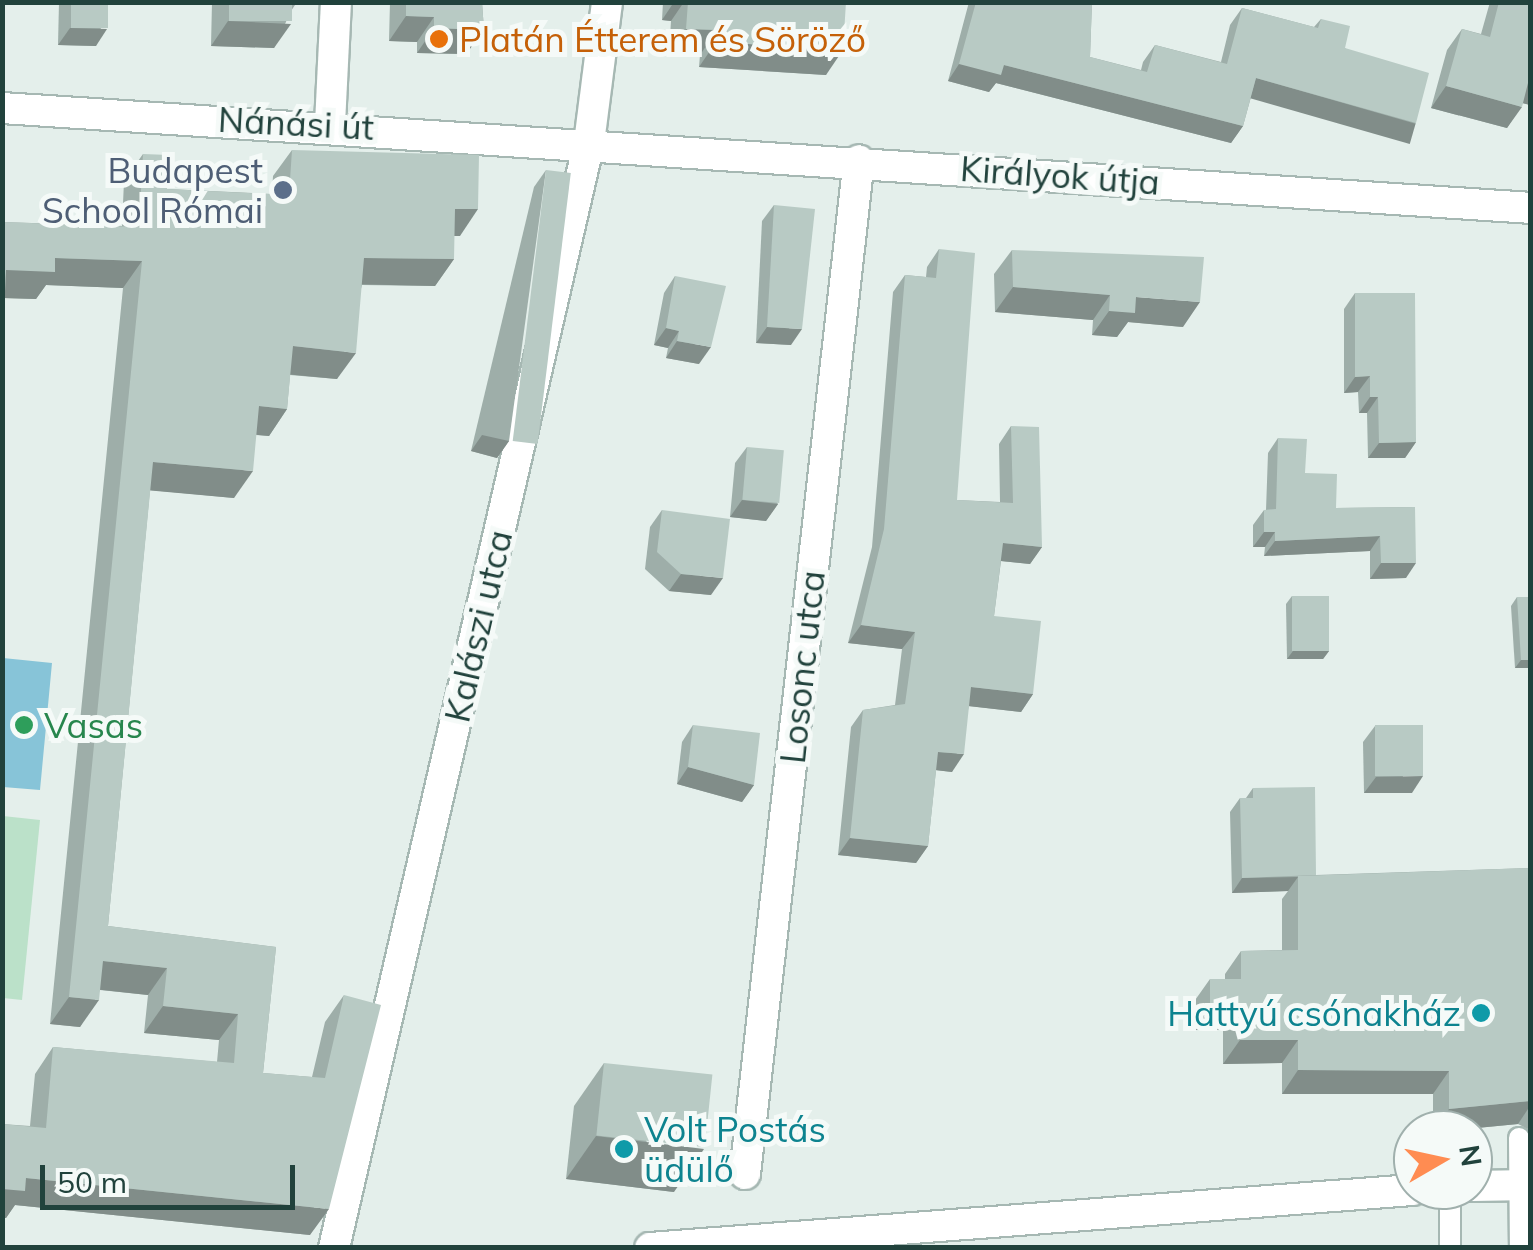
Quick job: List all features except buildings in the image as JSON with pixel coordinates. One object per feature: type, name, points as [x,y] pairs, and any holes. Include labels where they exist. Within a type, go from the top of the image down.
[{"type":"street","points":[[330,124],[336,2]]},
{"type":"street","name":"Kalászi utca","points":[[334,1248],[590,143],[606,2]]},
{"type":"street","name":"Nánási út","points":[[2,108],[330,124],[590,143]]},
{"type":"street","name":"Királyok útja","points":[[590,143],[1530,208]]},
{"type":"street","name":"Losonc utca","points":[[745,1174],[859,160]]},
{"type":"street","points":[[1493,1186],[1525,1186]]},
{"type":"street","points":[[650,1248],[1393,1192]]},
{"type":"lane","points":[[1519,1138],[1525,1186],[1520,1248]]},
{"type":"lane","points":[[1450,1210],[1450,1248]]},
{"type":"green space","points":[[3,816],[40,820],[22,1000],[3,998]]},
{"type":"water","name":"Vasas","points":[[3,658],[52,663],[40,790],[3,787]]},
{"type":"place","name":"Platán Étterem és Söröző","points":[[439,39]]},
{"type":"place","name":"Budapest School Római","points":[[283,190]]},
{"type":"place","name":"Vasas","points":[[24,725]]},
{"type":"place","name":"Hattyú csónakház","points":[[1481,1013]]},
{"type":"place","name":"Volt Postás üdülő","points":[[624,1149]]}]
